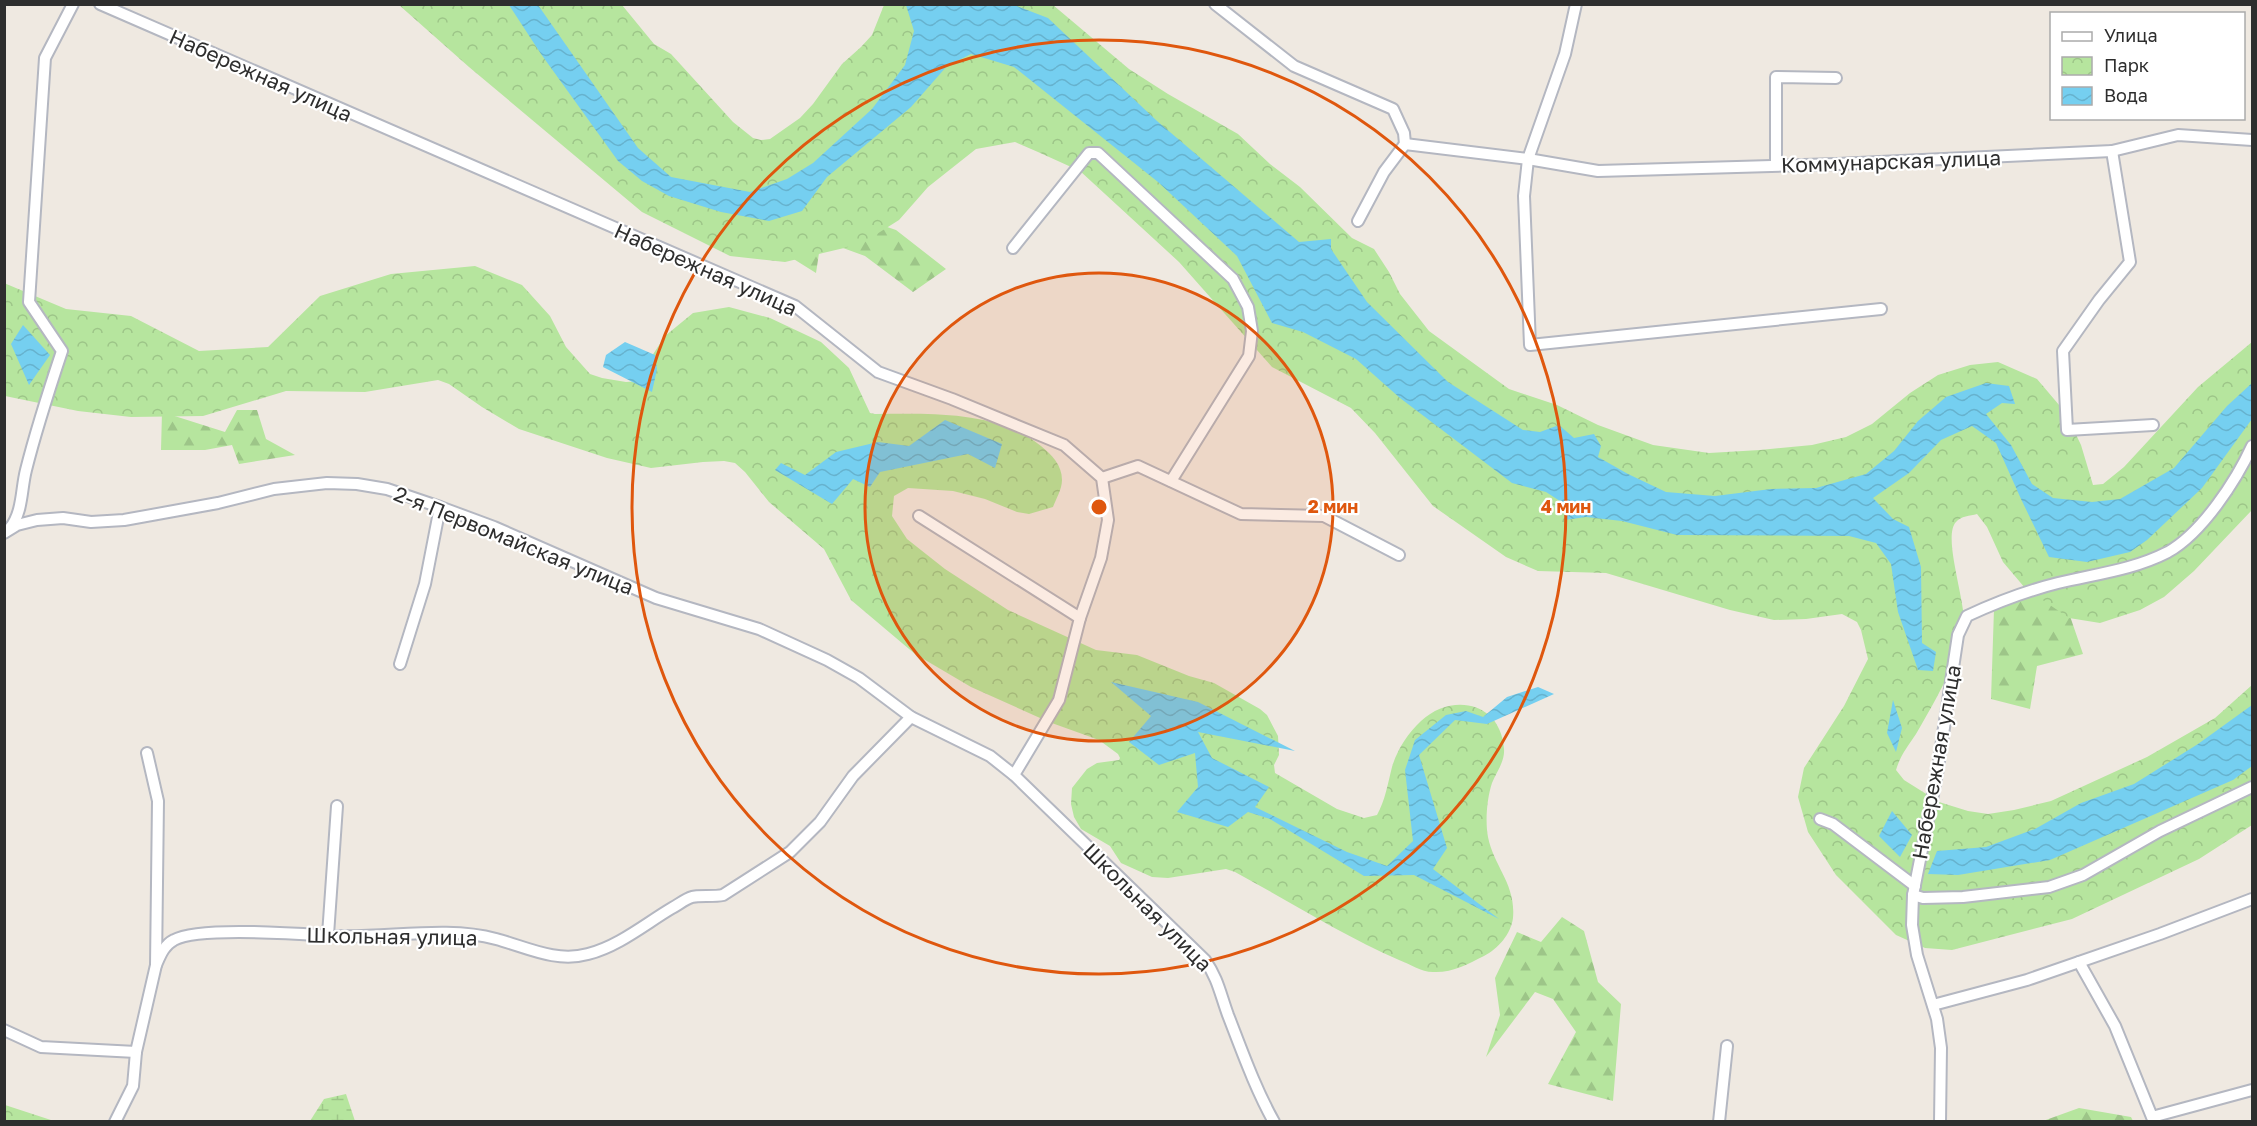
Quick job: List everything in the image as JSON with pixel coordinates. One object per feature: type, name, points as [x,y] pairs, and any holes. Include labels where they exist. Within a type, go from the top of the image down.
[{"type":"street","points":[[6,533],[17,520],[28,462],[62,351],[29,302],[45,58],[72,4]]},
{"type":"street","name":"Набережная улица","points":[[100,4],[795,306],[878,372],[952,399],[1064,445],[1102,478]]},
{"type":"street","points":[[1215,4],[1293,66],[1393,109],[1404,133],[1406,144],[1384,172],[1358,221]]},
{"type":"street","points":[[1576,4],[1565,54],[1528,159],[1524,196],[1530,345],[1881,309]]},
{"type":"street","points":[[1776,165],[1776,77],[1836,78]]},
{"type":"street","name":"Коммунарская улица","points":[[1406,144],[1528,159],[1598,171],[2112,151],[2178,135],[2253,140]]},
{"type":"street","points":[[2112,151],[2130,262],[2099,300],[2063,351],[2067,430],[2153,425]]},
{"type":"street","points":[[1013,248],[1089,153],[1098,153],[1233,279],[1248,307],[1252,332],[1249,356],[1171,481]]},
{"type":"street","name":"Набережная улица","points":[[1914,891],[1931,805],[1958,635],[1967,615],[1998,601],[2049,586],[2133,567],[2170,551],[2205,521],[2242,468],[2253,446]]},
{"type":"street","points":[[1014,775],[1059,700],[1080,618],[1101,558],[1108,520],[1102,478],[1138,466],[1241,514],[1324,516],[1400,555]]},
{"type":"street","name":"2-я Первомайская улица","points":[[6,533],[17,525],[37,520],[63,518],[91,522],[124,520],[218,503],[274,489],[327,483],[357,484],[387,489],[494,527],[656,597],[759,629],[792,643],[859,678],[911,717],[990,756]]},
{"type":"street","points":[[400,664],[425,584],[440,507]]},
{"type":"street","points":[[919,516],[1080,618]]},
{"type":"street","name":"Школьная улица","points":[[116,1122],[133,1086],[136,1052],[156,965],[163,949],[172,940],[199,933],[364,937],[469,934],[493,938],[559,957],[588,954],[619,941],[693,896],[710,898],[723,895],[790,852],[820,822],[853,776],[911,717]]},
{"type":"street","name":"Школьная улица","points":[[147,753],[158,801],[156,965]]},
{"type":"street","name":"Школьная улица","points":[[990,756],[1014,775],[1205,960],[1216,976],[1247,1063],[1274,1122]]},
{"type":"street","points":[[1820,819],[1833,824],[1923,898],[1963,897],[2049,887],[2083,875],[2160,831],[2253,787]]},
{"type":"street","points":[[327,935],[337,806]]},
{"type":"street","points":[[1914,891],[1912,925],[1917,955],[1933,1005],[1941,1048],[1940,1122]]},
{"type":"street","points":[[1933,1005],[2027,980],[2253,899]]},
{"type":"street","points":[[2079,962],[2115,1026],[2152,1117],[2253,1090]]},
{"type":"street","points":[[4,1030],[41,1047],[136,1052]]},
{"type":"street","points":[[1719,1122],[1727,1047]]},
{"type":"green space","points":[[399,5],[622,5],[654,44],[671,54],[733,122],[753,138],[761,140],[770,139],[800,118],[813,104],[842,64],[872,35],[884,5],[1053,5],[1129,69],[1238,134],[1270,164],[1300,187],[1352,238],[1374,249],[1400,294],[1429,331],[1509,389],[1557,405],[1598,425],[1653,445],[1709,453],[1812,445],[1846,437],[1872,424],[1910,393],[1938,375],[1970,365],[1998,362],[2037,379],[2065,412],[2081,445],[2093,485],[2103,484],[2124,467],[2198,387],[2252,342],[2252,510],[2194,571],[2164,597],[2140,610],[2100,623],[2069,618],[2025,588],[2003,562],[1987,527],[1977,514],[1963,517],[1956,522],[1952,530],[1952,543],[1965,626],[1963,642],[1942,688],[1896,770],[1904,780],[1939,802],[1968,811],[1988,814],[2014,810],[2051,801],[2147,757],[2215,718],[2252,685],[2252,825],[2199,859],[2072,919],[1952,950],[1925,948],[1896,935],[1836,875],[1808,832],[1798,797],[1804,768],[1844,706],[1868,659],[1857,622],[1842,614],[1806,619],[1774,620],[1730,610],[1606,573],[1538,571],[1506,557],[1433,506],[1375,433],[1351,408],[1272,367],[1179,262],[1080,171],[1015,142],[976,149],[928,187],[899,220],[861,244],[785,262],[730,256],[642,212],[469,67]]},
{"type":"green space","points":[[837,210],[896,230],[946,269],[913,292],[865,256],[821,240],[816,273],[768,243]]},
{"type":"green space","points":[[475,266],[522,285],[550,316],[566,347],[590,374],[602,378],[626,382],[641,381],[648,362],[665,336],[693,313],[729,307],[770,318],[821,342],[849,368],[870,413],[962,416],[1004,426],[1023,434],[1049,453],[1060,470],[1062,483],[1053,507],[1029,514],[953,491],[908,488],[894,496],[892,516],[907,539],[945,569],[1008,610],[1096,650],[1137,655],[1189,676],[1214,683],[1260,709],[1267,715],[1278,736],[1279,755],[1274,765],[1275,773],[1337,809],[1364,818],[1377,815],[1400,748],[1416,726],[1433,712],[1460,705],[1485,712],[1501,733],[1504,749],[1502,762],[1490,789],[1487,824],[1491,848],[1508,885],[1513,906],[1512,924],[1507,935],[1494,949],[1472,962],[1447,971],[1429,972],[1357,940],[1235,872],[1226,869],[1168,878],[1152,877],[1121,863],[1110,846],[1081,829],[1074,817],[1071,804],[1072,788],[1087,769],[1097,763],[1119,760],[1118,754],[1099,740],[1049,722],[971,687],[915,654],[851,600],[824,549],[769,502],[735,463],[703,462],[651,468],[607,458],[519,429],[449,384],[438,380],[365,392],[286,391],[203,416],[131,417],[78,411],[5,396],[4,283],[66,309],[131,316],[199,351],[268,347],[320,296],[391,274]]},
{"type":"green space","points":[[237,410],[257,410],[266,439],[295,455],[239,464],[232,445],[205,450],[161,450],[162,412],[225,432]]},
{"type":"green space","points":[[2060,587],[2083,654],[2037,666],[2030,709],[1991,699],[1994,609]]},
{"type":"green space","points":[[1562,917],[1584,931],[1598,982],[1621,1004],[1613,1101],[1548,1084],[1576,1032],[1553,999],[1535,992],[1486,1057],[1500,1015],[1495,978],[1517,932],[1541,942]]},
{"type":"green space","points":[[346,1094],[355,1121],[310,1121],[324,1099]]},
{"type":"green space","points":[[5,1105],[54,1121],[5,1121]]},
{"type":"green space","points":[[2079,1108],[2131,1117],[2133,1121],[2043,1121]]},
{"type":"water","points":[[509,5],[538,5],[638,148],[671,177],[750,192],[787,179],[813,163],[872,109],[905,65],[914,31],[906,5],[1014,5],[1048,18],[1157,121],[1299,242],[1331,239],[1331,249],[1367,302],[1448,382],[1523,430],[1540,432],[1559,425],[1574,438],[1594,434],[1601,446],[1598,457],[1666,492],[1715,496],[1771,489],[1816,488],[1866,474],[1894,451],[1918,421],[1946,397],[1986,383],[2009,386],[2015,404],[2002,403],[1986,414],[2011,445],[2032,484],[2053,498],[2092,502],[2120,499],[2174,468],[2227,406],[2252,383],[2252,419],[2202,488],[2147,540],[2130,552],[2087,562],[2049,557],[1996,443],[1972,426],[1941,440],[1909,473],[1873,498],[1893,519],[1909,527],[1921,567],[1922,643],[1936,652],[1933,671],[1918,670],[1898,612],[1891,564],[1876,543],[1849,536],[1677,535],[1622,521],[1586,517],[1565,520],[1563,503],[1546,492],[1512,483],[1400,398],[1356,359],[1303,332],[1272,323],[1237,256],[1158,182],[1014,67],[971,54],[947,66],[911,107],[827,177],[802,211],[769,221],[721,212],[669,196],[642,181],[618,161],[541,54]]},
{"type":"water","points":[[23,325],[50,355],[29,385],[11,344]]},
{"type":"water","points":[[625,342],[655,355],[657,369],[652,392],[603,367],[606,355]]},
{"type":"water","points":[[945,420],[1002,444],[995,468],[968,454],[880,472],[870,487],[853,479],[832,504],[775,470],[781,463],[805,475],[836,452],[878,442],[909,446]]},
{"type":"water","points":[[1111,682],[1198,702],[1295,751],[1198,732],[1212,758],[1269,787],[1255,807],[1347,852],[1387,866],[1413,841],[1405,770],[1415,740],[1446,715],[1466,711],[1483,717],[1507,697],[1538,687],[1554,694],[1487,724],[1455,720],[1419,755],[1447,848],[1433,869],[1499,919],[1414,875],[1364,876],[1270,819],[1248,812],[1228,827],[1177,812],[1198,787],[1195,753],[1159,765],[1129,742],[1151,716]]},
{"type":"water","points":[[1893,700],[1902,728],[1896,752],[1887,733]]},
{"type":"water","points":[[2252,705],[2252,766],[2233,780],[2050,860],[1958,875],[1928,874],[1937,851],[1986,847],[2035,829],[2081,803],[2134,784],[2198,744]]},
{"type":"water","points":[[1892,811],[1912,835],[1900,857],[1879,836]]}]
